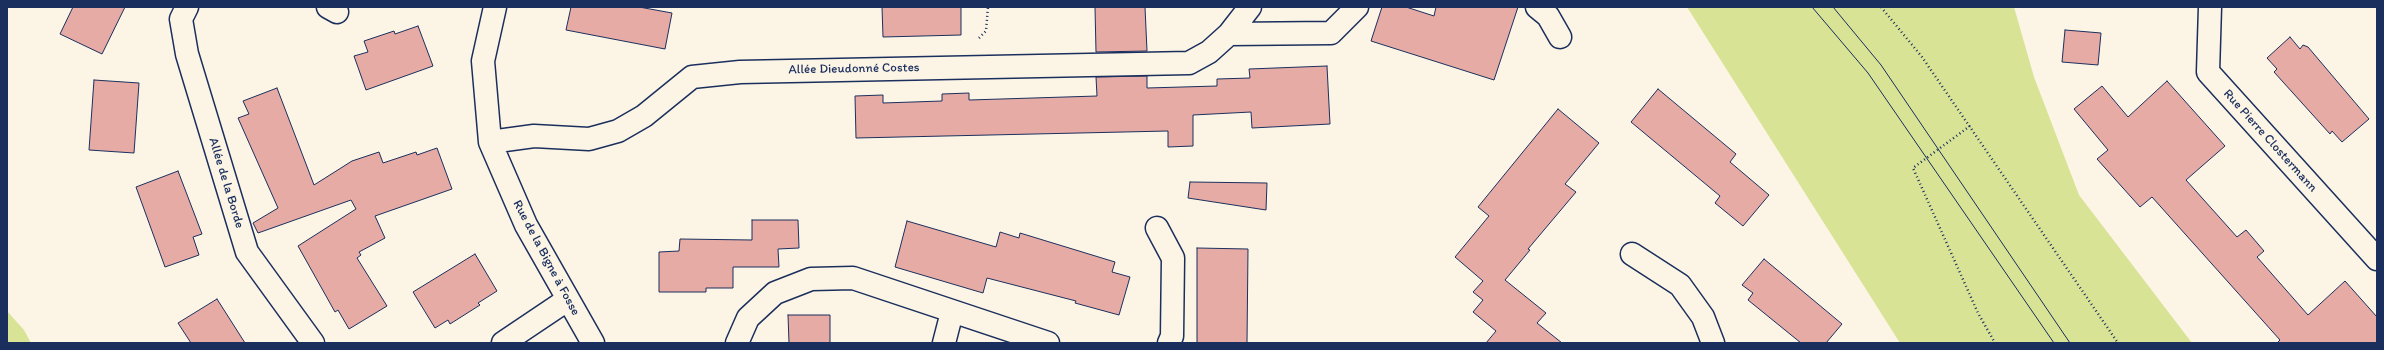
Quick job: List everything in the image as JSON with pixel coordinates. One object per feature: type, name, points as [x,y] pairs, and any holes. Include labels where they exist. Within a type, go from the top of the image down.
[{"type":"street","name":"Allée de la Borde","points":[[187,7],[180,18],[187,54],[247,252],[313,343]]},
{"type":"street","name":"Rue de la Bigne à Fosse","points":[[495,7],[483,61],[490,142],[526,225],[593,343]]},
{"type":"street","name":"Allée Dieudonné Costes","points":[[490,142],[534,136],[589,139],[618,131],[644,116],[692,77],[740,72],[1190,63],[1209,52],[1229,34],[1250,7]]},
{"type":"street","points":[[1229,34],[1331,33],[1357,7]]},
{"type":"street","points":[[1537,7],[1548,16],[1560,37]]},
{"type":"street","name":"Rue Pierre Clostermann","points":[[2210,7],[2208,72],[2377,259]]},
{"type":"street","points":[[1157,228],[1172,258],[1172,336],[1169,343]]},
{"type":"street","points":[[1632,254],[1680,285],[1703,317],[1713,343]]},
{"type":"street","points":[[737,343],[748,318],[775,293],[811,279],[853,278],[1048,343]]},
{"type":"street","points":[[503,343],[568,300]]},
{"type":"street","points":[[944,343],[952,312]]},
{"type":"path","points":[[986,31],[988,7]]},
{"type":"path","points":[[1881,7],[1922,57],[2118,343]]},
{"type":"path","points":[[1970,126],[1913,168],[1978,313],[1995,343]]},
{"type":"green space","points":[[1687,7],[2014,7],[2034,77],[2079,195],[2192,343],[1900,343]]},
{"type":"green space","points":[[7,311],[24,330],[31,343],[7,343]]},
{"type":"building","points":[[73,7],[125,7],[102,54],[60,34]]},
{"type":"building","points":[[571,7],[639,7],[672,13],[665,49],[566,30]]},
{"type":"building","points":[[882,7],[961,7],[961,35],[883,37]]},
{"type":"building","points":[[1095,7],[1145,7],[1147,51],[1096,52]]},
{"type":"building","points":[[1382,7],[1406,7],[1434,16],[1436,7],[1518,7],[1494,80],[1371,41]]},
{"type":"building","points":[[418,26],[433,66],[366,90],[354,56],[368,52],[364,41],[394,31],[395,34]]},
{"type":"building","points":[[2065,30],[2101,33],[2098,65],[2062,62]]},
{"type":"building","points":[[2290,37],[2300,49],[2303,45],[2308,47],[2369,119],[2342,142],[2332,131],[2330,134],[2274,72],[2277,69],[2267,58]]},
{"type":"building","points":[[1327,66],[1330,124],[1252,128],[1251,112],[1193,115],[1193,146],[1168,147],[1168,131],[856,138],[855,96],[883,95],[883,103],[942,101],[942,94],[969,93],[969,100],[1097,96],[1096,77],[1147,76],[1147,88],[1217,86],[1217,79],[1250,78],[1249,69]]},
{"type":"building","points":[[94,80],[139,83],[134,153],[89,150]]},
{"type":"building","points":[[2167,81],[2225,146],[2186,180],[2237,237],[2246,230],[2264,251],[2257,257],[2308,315],[2345,281],[2377,317],[2377,343],[2277,343],[2280,340],[2152,197],[2140,207],[2097,159],[2108,150],[2074,109],[2102,86],[2128,117]]},
{"type":"building","points":[[277,88],[314,185],[352,161],[379,152],[383,163],[416,152],[417,155],[437,148],[452,189],[375,216],[385,238],[359,252],[361,255],[357,258],[387,306],[349,329],[338,310],[335,312],[298,246],[356,209],[351,200],[258,233],[253,223],[278,208],[238,118],[249,114],[243,101]]},
{"type":"building","points":[[1658,89],[1736,154],[1730,162],[1769,195],[1743,226],[1715,203],[1720,196],[1631,122]]},
{"type":"building","points":[[1558,109],[1599,143],[1565,184],[1576,192],[1528,249],[1530,250],[1505,280],[1546,313],[1537,323],[1562,343],[1486,343],[1496,331],[1473,312],[1483,300],[1473,292],[1483,281],[1455,257],[1489,216],[1478,207]]},
{"type":"building","points":[[178,171],[202,234],[193,237],[199,255],[165,267],[136,187]]},
{"type":"building","points":[[1190,182],[1267,183],[1266,210],[1188,198]]},
{"type":"building","points":[[752,220],[798,220],[799,248],[778,249],[779,267],[733,267],[733,288],[706,288],[706,292],[659,292],[659,252],[679,251],[680,239],[752,240]]},
{"type":"building","points":[[907,221],[996,247],[1000,232],[1019,238],[1020,233],[1115,262],[1112,272],[1130,277],[1119,315],[1075,303],[1076,301],[987,278],[983,293],[895,267]]},
{"type":"building","points":[[1197,248],[1248,249],[1247,343],[1197,343]]},
{"type":"building","points":[[475,254],[497,291],[478,303],[480,305],[450,324],[448,320],[435,328],[413,292]]},
{"type":"building","points":[[1764,259],[1842,324],[1826,343],[1801,343],[1748,300],[1753,293],[1742,285]]},
{"type":"building","points":[[217,299],[245,343],[191,343],[178,323]]},
{"type":"building","points":[[788,315],[830,315],[830,343],[789,343]]},
{"type":"tram line","points":[[1812,7],[1868,73],[2054,343]]},
{"type":"tram line","points":[[1833,7],[1881,65],[2070,343]]}]
